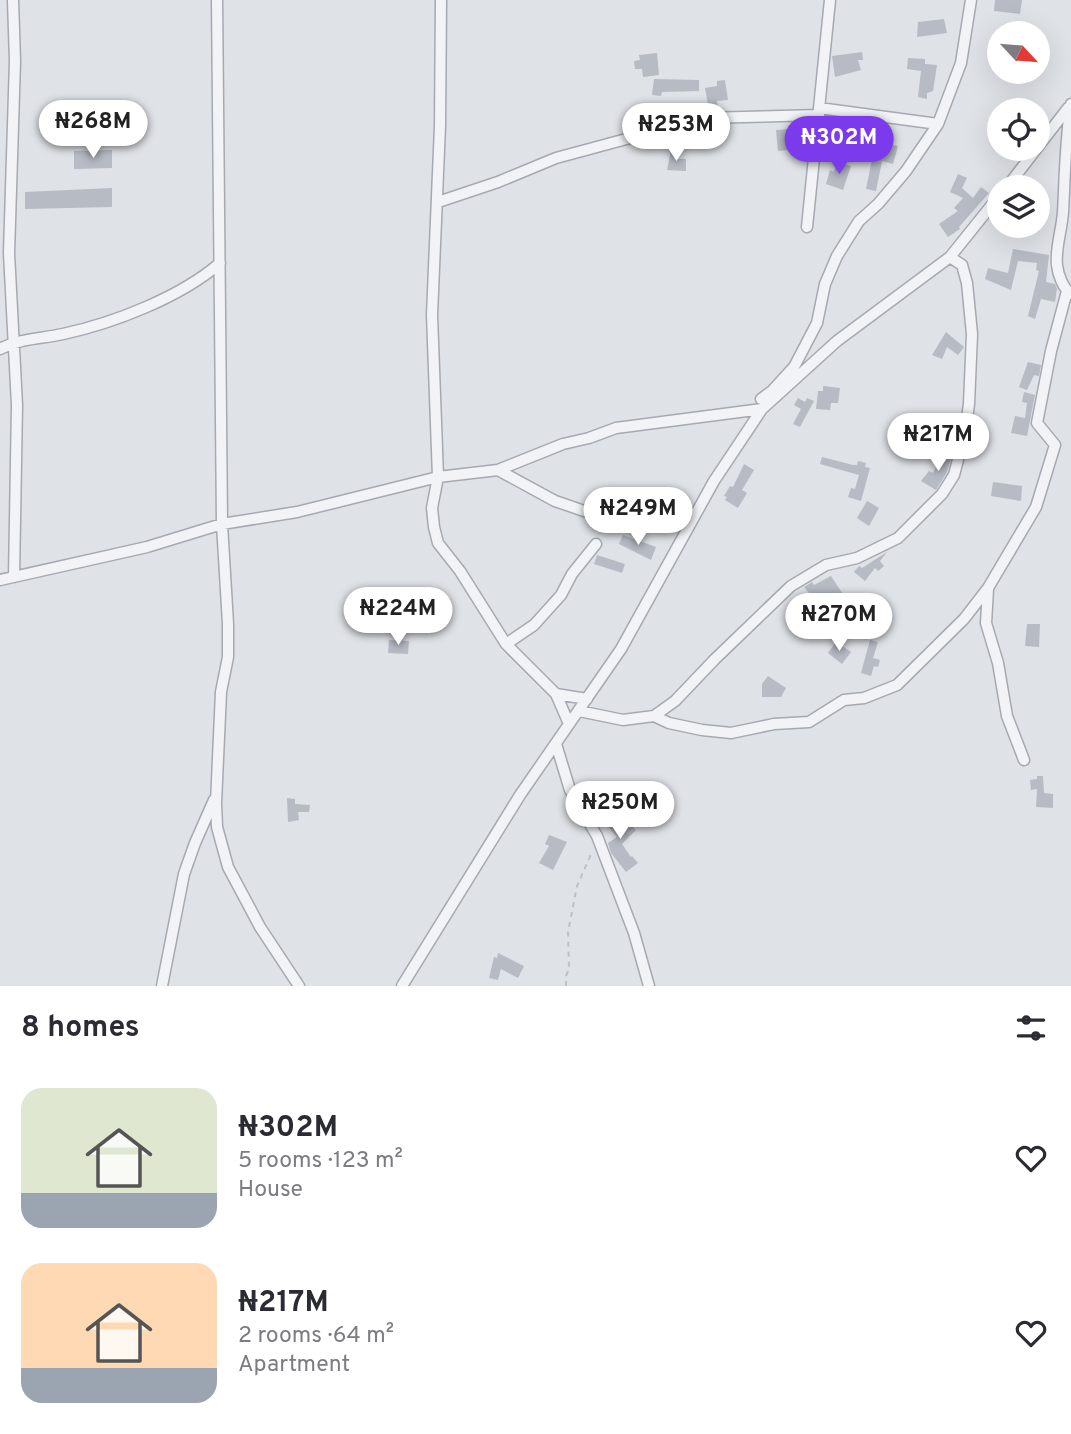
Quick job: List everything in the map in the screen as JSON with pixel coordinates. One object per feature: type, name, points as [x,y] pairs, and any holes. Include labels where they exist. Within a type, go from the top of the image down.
[{"type":"street","points":[[13,0],[15,61],[9,253],[17,405],[14,577]]},
{"type":"street","points":[[218,0],[222,524],[228,657],[221,692],[216,827],[228,867],[260,927],[299,986]]},
{"type":"street","points":[[441,0],[438,202],[432,315],[438,477],[432,508],[438,543],[460,571],[506,644],[556,694],[569,724]]},
{"type":"street","points":[[807,227],[830,0]]},
{"type":"street","points":[[402,986],[520,795],[621,649],[714,481],[762,404],[794,367],[817,323],[825,284],[833,265],[859,221],[885,196],[926,144],[938,124],[961,63],[971,0]]},
{"type":"street","points":[[1016,175],[1071,103]]},
{"type":"street","points":[[579,711],[623,720],[654,716],[702,730],[731,733],[774,724],[809,722],[844,700],[864,698],[897,685],[964,619],[988,588],[1036,507],[1055,445],[1037,423],[1051,351],[1069,292],[1060,278],[1056,263],[1063,215],[1071,103]]},
{"type":"street","points":[[438,202],[556,158],[704,118],[819,112],[938,124]]},
{"type":"street","points":[[0,580],[147,547],[222,524],[297,512],[438,477],[498,470],[563,444],[616,428],[762,404],[836,341],[950,257],[987,211]]},
{"type":"street","points":[[654,716],[675,701],[791,586],[826,565],[857,558],[898,538],[948,485],[954,475],[965,433],[972,334],[967,283],[962,265],[950,257]]},
{"type":"street","points":[[0,349],[13,341],[63,334],[116,318],[176,293],[202,279],[220,263]]},
{"type":"street","points":[[498,470],[555,501],[619,523]]},
{"type":"street","points":[[506,644],[534,625],[561,595],[572,574],[596,544]]},
{"type":"street","points":[[988,588],[986,623],[998,663],[1007,716],[1024,760]]},
{"type":"street","points":[[556,694],[587,699]]},
{"type":"street","points":[[556,744],[570,790],[597,836],[635,933],[649,986]]},
{"type":"street","points":[[162,986],[184,874],[217,793]]},
{"type":"path","points":[[566,986],[569,969],[568,932],[577,886],[597,836]]},
{"type":"building","points":[[995,0],[1022,0],[1020,14],[994,11]]},
{"type":"building","points":[[944,19],[947,33],[917,37],[918,22]]},
{"type":"building","points":[[862,52],[863,60],[858,60],[861,70],[835,77],[832,56]]},
{"type":"building","points":[[657,53],[659,75],[643,77],[642,69],[635,69],[634,61],[640,60],[639,55]]},
{"type":"building","points":[[908,58],[925,59],[925,64],[937,65],[933,91],[927,93],[927,99],[918,97],[921,71],[907,69]]},
{"type":"building","points":[[654,79],[699,80],[699,91],[662,92],[661,96],[652,95]]},
{"type":"building","points":[[725,80],[728,100],[717,101],[718,108],[709,110],[705,88],[717,86],[717,81]]},
{"type":"building","points":[[792,129],[789,150],[778,151],[776,130]]},
{"type":"building","points":[[864,143],[886,148],[887,144],[898,146],[893,164],[882,161],[876,191],[866,189],[872,159],[861,157]]},
{"type":"building","points":[[112,150],[112,168],[74,169],[74,151]]},
{"type":"building","points":[[671,151],[679,153],[678,159],[686,159],[686,171],[667,170]]},
{"type":"building","points":[[837,162],[851,166],[843,190],[826,184],[830,170],[834,172]]},
{"type":"building","points":[[958,174],[967,178],[962,188],[973,198],[981,187],[987,192],[987,195],[960,229],[948,237],[939,224],[958,211],[954,208],[963,198],[950,192]]},
{"type":"building","points":[[112,188],[112,207],[25,209],[25,192]]},
{"type":"building","points":[[1013,249],[1049,255],[1046,282],[1055,284],[1055,302],[1041,299],[1035,319],[1028,316],[1039,271],[1036,270],[1037,263],[1018,261],[1011,290],[985,279],[988,268],[1008,273]]},
{"type":"building","points":[[946,332],[964,347],[958,355],[947,347],[942,359],[932,355]]},
{"type":"building","points":[[1028,362],[1041,365],[1039,376],[1034,375],[1027,390],[1019,387]]},
{"type":"building","points":[[823,386],[840,388],[838,403],[831,403],[830,410],[816,409],[818,391],[823,391]]},
{"type":"building","points":[[1024,392],[1035,395],[1027,436],[1011,433],[1015,416],[1025,418],[1027,403],[1022,402]]},
{"type":"building","points":[[798,398],[805,402],[807,398],[814,401],[800,427],[793,424],[801,409],[794,405]]},
{"type":"building","points":[[942,454],[951,459],[936,490],[921,481],[929,471],[933,473]]},
{"type":"building","points":[[822,457],[853,465],[857,465],[858,461],[866,463],[865,467],[870,468],[861,501],[848,497],[851,488],[855,489],[859,475],[820,464]]},
{"type":"building","points":[[744,464],[754,470],[742,490],[747,493],[738,508],[725,500],[727,497],[724,496],[730,486],[733,487]]},
{"type":"building","points":[[993,482],[1022,486],[1021,501],[991,496]]},
{"type":"building","points":[[867,501],[879,508],[869,526],[857,518]]},
{"type":"building","points":[[623,535],[656,547],[651,560],[619,544]]},
{"type":"building","points":[[887,552],[880,561],[884,566],[878,571],[875,568],[865,581],[854,572],[859,566],[862,568]]},
{"type":"building","points":[[597,555],[625,564],[622,573],[594,564]]},
{"type":"building","points":[[831,576],[848,602],[828,615],[821,602],[818,604],[804,587]]},
{"type":"building","points":[[1027,624],[1040,624],[1039,647],[1025,646]]},
{"type":"building","points":[[389,640],[409,641],[408,654],[388,653]]},
{"type":"building","points":[[870,640],[878,642],[873,658],[880,660],[878,667],[874,666],[871,676],[861,673]]},
{"type":"building","points":[[836,642],[851,652],[842,664],[828,653]]},
{"type":"building","points":[[768,676],[786,688],[781,697],[762,697],[762,684]]},
{"type":"building","points":[[1037,776],[1043,776],[1044,793],[1053,794],[1053,808],[1036,807],[1037,789],[1031,790],[1030,780],[1037,779]]},
{"type":"building","points":[[287,798],[295,799],[295,804],[310,805],[309,812],[298,812],[299,820],[288,822]]},
{"type":"building","points":[[613,811],[625,824],[627,821],[636,830],[622,844],[638,863],[626,872],[611,853],[608,843],[617,837],[603,821]]},
{"type":"building","points":[[549,835],[567,842],[553,870],[539,863],[549,846],[545,844]]},
{"type":"building","points":[[498,953],[524,966],[518,978],[501,969],[498,980],[489,978],[494,957],[497,958]]}]
